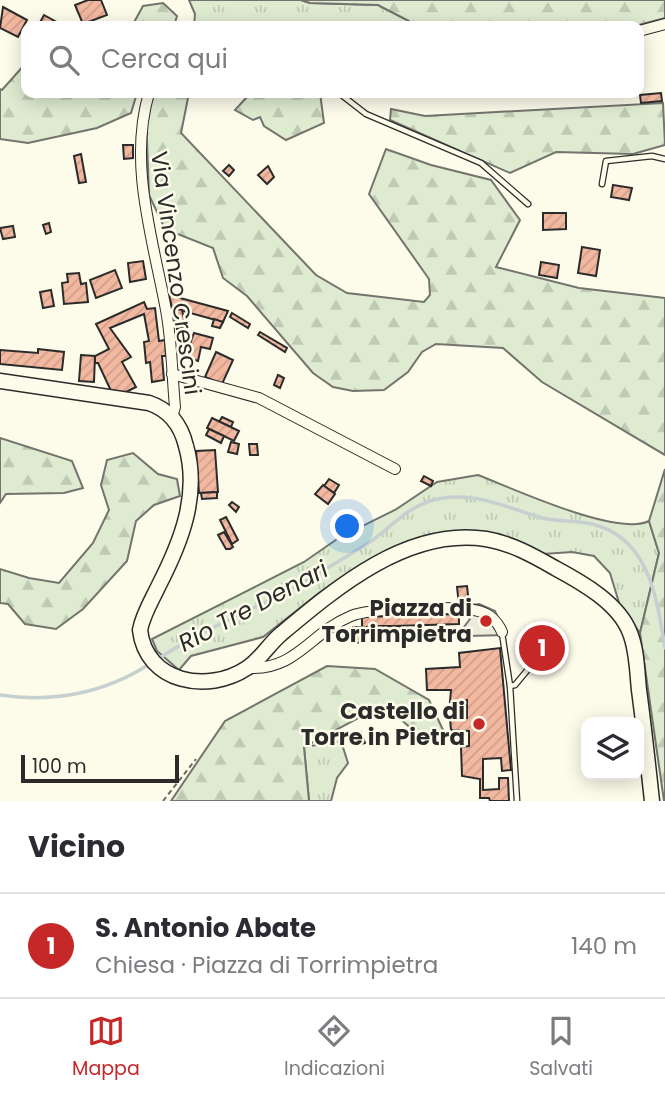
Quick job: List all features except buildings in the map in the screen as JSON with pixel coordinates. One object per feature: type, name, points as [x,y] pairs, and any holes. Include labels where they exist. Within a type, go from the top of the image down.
[{"type":"street","points":[[644,30],[665,24]]},
{"type":"street","name":"Via Vincenzo Crescini","points":[[148,98],[140,131],[140,163],[167,314],[175,407],[172,417]]},
{"type":"street","points":[[172,374],[259,398],[395,469]]},
{"type":"street","points":[[0,382],[144,402],[162,408],[172,417],[188,455],[189,506],[174,555],[139,630],[157,666],[170,677],[201,682],[249,668],[280,665],[336,624],[368,611],[475,610],[491,616],[502,632]]},
{"type":"street","points":[[249,668],[275,639],[314,608],[397,553],[445,538],[486,540],[510,546],[584,584],[626,624],[634,650],[652,801]]},
{"type":"lane","points":[[345,98],[366,114],[481,163],[528,204]]},
{"type":"lane","points":[[602,184],[606,161],[652,156],[665,159]]},
{"type":"lane","points":[[502,632],[510,686],[517,801]]},
{"type":"lane","points":[[510,686],[515,685],[530,667]]},
{"type":"path","points":[[163,801],[195,759]]},
{"type":"green space","points":[[189,0],[301,0],[310,3],[378,5],[409,21],[194,21],[195,14]]},
{"type":"green space","points":[[301,0],[665,0],[665,18],[644,24],[644,21],[409,21],[378,5],[310,3]]},
{"type":"green space","points":[[163,3],[177,16],[176,21],[135,21],[143,6]]},
{"type":"green space","points":[[21,69],[21,98],[136,98],[131,113],[97,128],[28,143],[0,139],[0,89],[2,90]]},
{"type":"green space","points":[[152,98],[188,98],[181,133],[316,275],[347,293],[424,302],[430,295],[429,279],[369,194],[386,149],[431,165],[491,180],[520,220],[496,267],[579,288],[665,298],[665,455],[542,382],[503,348],[436,344],[422,352],[408,372],[384,390],[353,391],[333,387],[313,373],[247,296],[223,278],[213,248],[165,229],[149,195],[146,114]]},
{"type":"green space","points":[[246,98],[321,98],[324,123],[286,140],[264,126],[260,117],[253,120],[235,110]]},
{"type":"green space","points":[[663,103],[665,145],[633,154],[556,152],[510,173],[390,120],[391,109],[425,116]]},
{"type":"green space","points":[[0,438],[72,461],[83,488],[64,493],[6,494],[0,503]]},
{"type":"green space","points":[[133,453],[158,474],[177,479],[180,496],[154,505],[136,521],[127,561],[83,609],[56,629],[25,624],[8,604],[0,603],[0,569],[59,583],[93,543],[109,510],[101,485],[107,460]]},
{"type":"green space","points":[[665,469],[664,801],[640,633],[659,553],[649,521]]},
{"type":"green space","points":[[478,475],[590,517],[634,524],[649,521],[659,553],[640,633],[620,606],[610,573],[594,556],[572,552],[543,554],[493,535],[385,554],[319,593],[263,637],[191,656],[179,670],[157,651],[152,639],[304,562],[340,537],[395,510],[437,482]]},
{"type":"green space","points":[[327,666],[375,669],[429,700],[443,730],[428,743],[399,718],[373,710],[304,747],[309,801],[171,801],[225,721]]},
{"type":"green space","points":[[341,741],[348,763],[337,778],[331,801],[309,801],[304,747]]},
{"type":"shaded area","name":"Piazza di Torrimpietra","points":[[479,604],[495,611],[506,635],[467,636],[464,627],[470,619],[463,606]]},
{"type":"waterway","name":"Rio Tre Denari","points":[[158,659],[317,575],[370,542],[418,506],[441,498],[455,497],[482,500],[542,518],[592,524],[611,531],[627,543],[647,573],[654,591],[665,648]]},
{"type":"waterway","name":"Rio Tre Denari","points":[[0,695],[40,698],[78,693],[116,682],[151,663]]},
{"type":"place","name":"Piazza di Torrimpietra","points":[[486,621]]},
{"type":"place","name":"S. Antonio Abate","points":[[542,648]]},
{"type":"place","name":"Castello di Torre in Pietra","points":[[479,724]]}]
